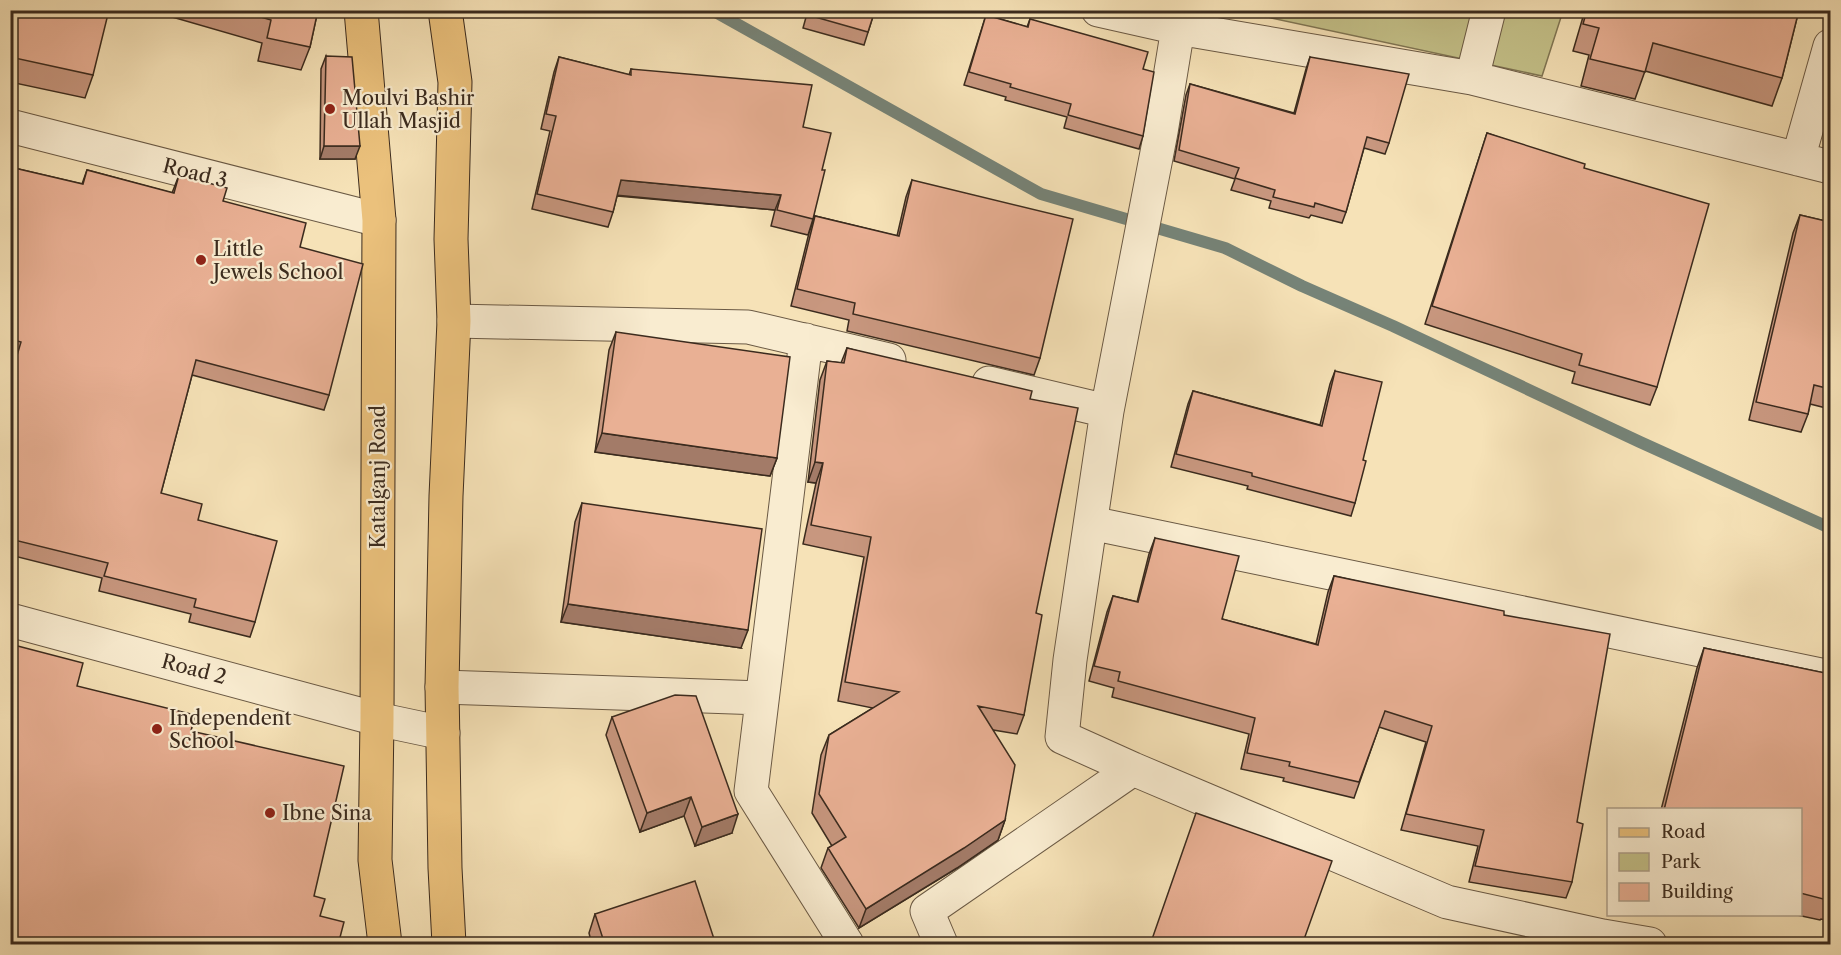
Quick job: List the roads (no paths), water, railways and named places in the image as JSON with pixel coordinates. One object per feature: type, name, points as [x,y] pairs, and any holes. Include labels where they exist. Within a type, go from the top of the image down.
[{"type":"main road","name":"Katalganj Road","points":[[361,10],[379,220],[375,860],[385,945]]},
{"type":"main road","points":[[445,10],[455,82],[451,239],[454,321],[446,496],[442,687],[445,868],[449,945]]},
{"type":"street","points":[[1098,10],[1178,28],[1472,78],[1830,167]]},
{"type":"street","points":[[1472,78],[1489,10]]},
{"type":"street","points":[[1178,28],[1161,132],[1107,411],[1070,660],[1062,737],[1447,902],[1601,940],[1650,945]]},
{"type":"street","points":[[1798,159],[1830,46]]},
{"type":"street","name":"Road 3","points":[[10,126],[379,220]]},
{"type":"street","points":[[454,321],[748,327],[922,368]]},
{"type":"street","points":[[806,340],[751,791],[847,945]]},
{"type":"street","points":[[956,376],[1107,411]]},
{"type":"street","points":[[1090,523],[1830,677]]},
{"type":"street","name":"Road 2","points":[[10,620],[377,719],[443,733]]},
{"type":"street","points":[[442,687],[762,698]]},
{"type":"street","points":[[941,945],[927,911],[1133,769]]},
{"type":"waterway","points":[[712,10],[1041,194],[1225,248],[1302,286],[1830,528]]},
{"type":"place","name":"Moulvi Bashir Ullah Masjid","points":[[330,109]]},
{"type":"place","name":"Little Jewels School","points":[[201,260]]},
{"type":"place","name":"Independent School","points":[[157,729]]},
{"type":"place","name":"Ibne Sina","points":[[270,813]]}]
